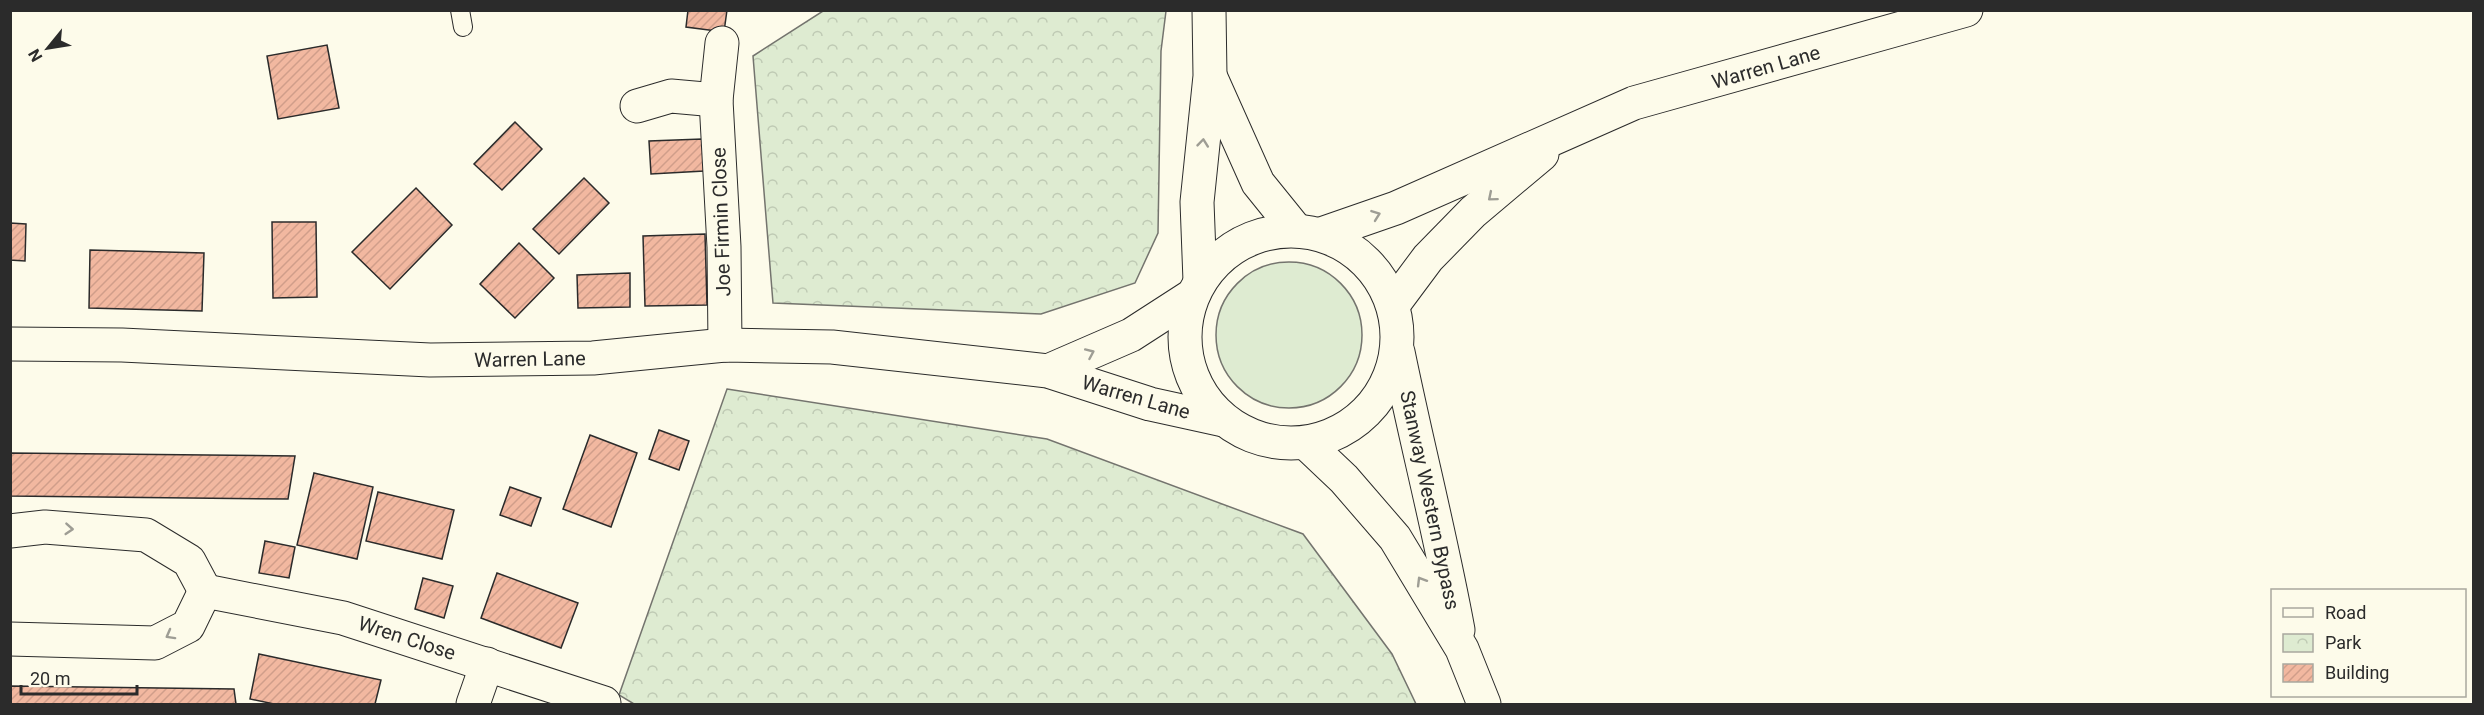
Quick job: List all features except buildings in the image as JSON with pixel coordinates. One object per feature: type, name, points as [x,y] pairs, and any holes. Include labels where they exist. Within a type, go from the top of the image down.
[{"type":"street","points":[[1196,288],[1197,201],[1210,76],[1209,10]]},
{"type":"street","name":"Warren Lane","points":[[1048,371],[1131,335],[1196,288],[1214,263],[1231,248],[1263,234],[1309,232],[1396,208],[1635,103],[1966,10]]},
{"type":"street","name":"Joe Firmin Close","points":[[722,43],[716,100],[724,247],[725,345]]},
{"type":"street","points":[[1210,76],[1258,183],[1309,232]]},
{"type":"street","points":[[637,106],[671,96],[716,100]]},
{"type":"street","name":"Warren Lane","points":[[1393,305],[1428,258],[1473,212],[1569,132]]},
{"type":"street","name":"Warren Lane","points":[[1196,288],[1186,321],[1185,349],[1205,400],[1223,420],[1248,435],[1267,440],[1306,443],[1339,433],[1367,412],[1388,383],[1398,350],[1398,327],[1393,305],[1382,281],[1366,261],[1346,245],[1309,232]]},
{"type":"street","name":"Warren Lane","points":[[10,344],[122,345],[430,360],[593,358],[725,345],[832,347],[1048,371],[1149,404],[1223,420]]},
{"type":"street","name":"Stanway Western Bypass","points":[[1398,350],[1417,442],[1440,532],[1462,650]]},
{"type":"street","name":"Stanway Western Bypass","points":[[1306,443],[1344,479],[1395,538],[1462,650],[1484,705]]},
{"type":"street","points":[[10,531],[45,527],[146,535],[189,561],[205,591],[188,626],[155,643],[10,639]]},
{"type":"street","name":"Wren Close","points":[[205,591],[344,618],[605,704]]},
{"type":"street","points":[[473,705],[487,664]]},
{"type":"green space","points":[[823,11],[1166,11],[1161,51],[1158,233],[1135,283],[1041,314],[773,303],[753,56]]},
{"type":"green space","points":[[1289,262],[1317,268],[1340,284],[1356,307],[1362,335],[1356,363],[1340,386],[1317,402],[1289,408],[1261,402],[1238,386],[1222,363],[1216,335],[1222,307],[1238,284],[1261,268]]},
{"type":"green space","points":[[727,389],[1047,439],[1303,534],[1392,654],[1416,704],[634,704],[619,695]]}]
